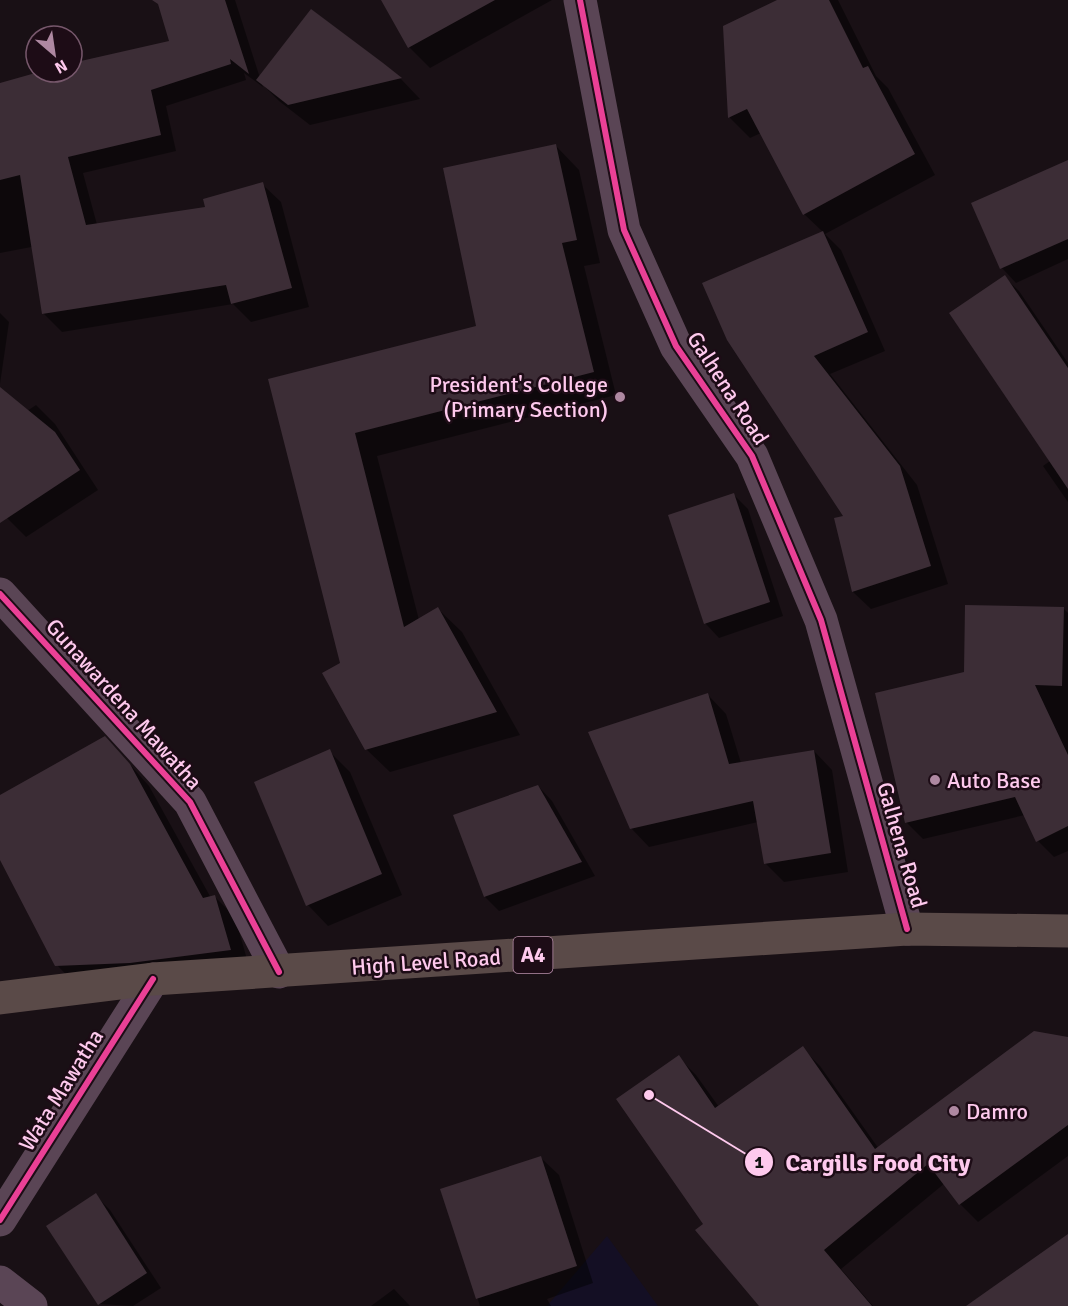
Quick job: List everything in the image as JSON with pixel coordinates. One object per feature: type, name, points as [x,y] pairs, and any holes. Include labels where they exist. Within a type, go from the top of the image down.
[{"type":"highway","name":"High Level Road","points":[[0,998],[153,980],[908,929],[1068,931]]},
{"type":"street","name":"Galhena Road","points":[[580,0],[624,230],[676,346],[752,456],[821,620],[908,929]]},
{"type":"street","name":"Gunawardena Mawatha","points":[[0,594],[190,802],[279,972]]},
{"type":"street","name":"Wata Mawatha","points":[[0,1220],[153,980]]},
{"type":"street","points":[[0,1282],[31,1306]]},
{"type":"shaded area","points":[[607,1236],[658,1306],[547,1306]]},
{"type":"building","points":[[152,0],[225,0],[249,74],[230,59],[231,64],[151,90],[161,135],[68,157],[86,225],[205,207],[203,199],[263,182],[292,288],[231,304],[226,285],[42,314],[20,175],[0,180],[0,83],[24,76],[24,84],[84,84],[84,60],[169,41],[158,4]]},
{"type":"building","points":[[381,0],[495,0],[408,48]]},
{"type":"building","points":[[777,0],[829,0],[863,68],[868,66],[915,154],[803,215],[747,109],[728,118],[723,26]]},
{"type":"building","points":[[311,9],[402,78],[288,105],[256,80]]},
{"type":"building","points":[[556,144],[577,240],[562,243],[594,372],[355,433],[404,627],[438,607],[497,712],[365,750],[322,673],[340,663],[268,379],[476,326],[443,168]]},
{"type":"building","points":[[1068,160],[1068,239],[1000,269],[971,203]]},
{"type":"building","points":[[823,231],[868,332],[814,356],[900,466],[931,566],[852,592],[834,518],[843,516],[727,340],[702,283]]},
{"type":"building","points":[[1005,275],[1068,368],[1068,489],[949,313]]},
{"type":"building","points":[[0,387],[55,432],[80,470],[0,523]]},
{"type":"building","points":[[734,493],[770,602],[704,624],[668,515]]},
{"type":"building","points":[[965,605],[1064,607],[1062,686],[1035,685],[1068,755],[1068,826],[1036,842],[1015,797],[905,823],[875,693],[964,672]]},
{"type":"building","points":[[708,693],[729,764],[814,750],[831,853],[764,864],[753,801],[630,829],[588,732]]},
{"type":"building","points":[[105,736],[130,764],[203,898],[215,895],[231,950],[130,963],[55,966],[0,860],[0,795]]},
{"type":"building","points":[[330,749],[382,874],[306,906],[254,782]]},
{"type":"building","points":[[538,785],[582,862],[484,897],[453,815]]},
{"type":"building","points":[[1034,1031],[1068,1037],[1068,1125],[959,1205],[928,1164],[824,1250],[872,1306],[759,1306],[695,1230],[703,1224],[616,1099],[679,1055],[715,1108],[803,1046],[875,1149]]},
{"type":"building","points":[[541,1156],[577,1266],[476,1299],[440,1189]]},
{"type":"building","points":[[96,1193],[147,1273],[98,1305],[46,1226]]},
{"type":"building","points":[[1068,1234],[1068,1306],[966,1306]]},
{"type":"cycle path","points":[[580,0],[624,230],[676,346],[752,456],[821,620],[907,929]]},
{"type":"cycle path","points":[[0,594],[190,802],[279,972]]},
{"type":"cycle path","points":[[0,1220],[153,979]]},
{"type":"place","name":"President's College (Primary Section)","points":[[620,397]]},
{"type":"place","name":"Auto Base","points":[[935,780]]},
{"type":"place","name":"Cargills Food City","points":[[649,1095]]},
{"type":"place","name":"Damro","points":[[954,1111]]}]
